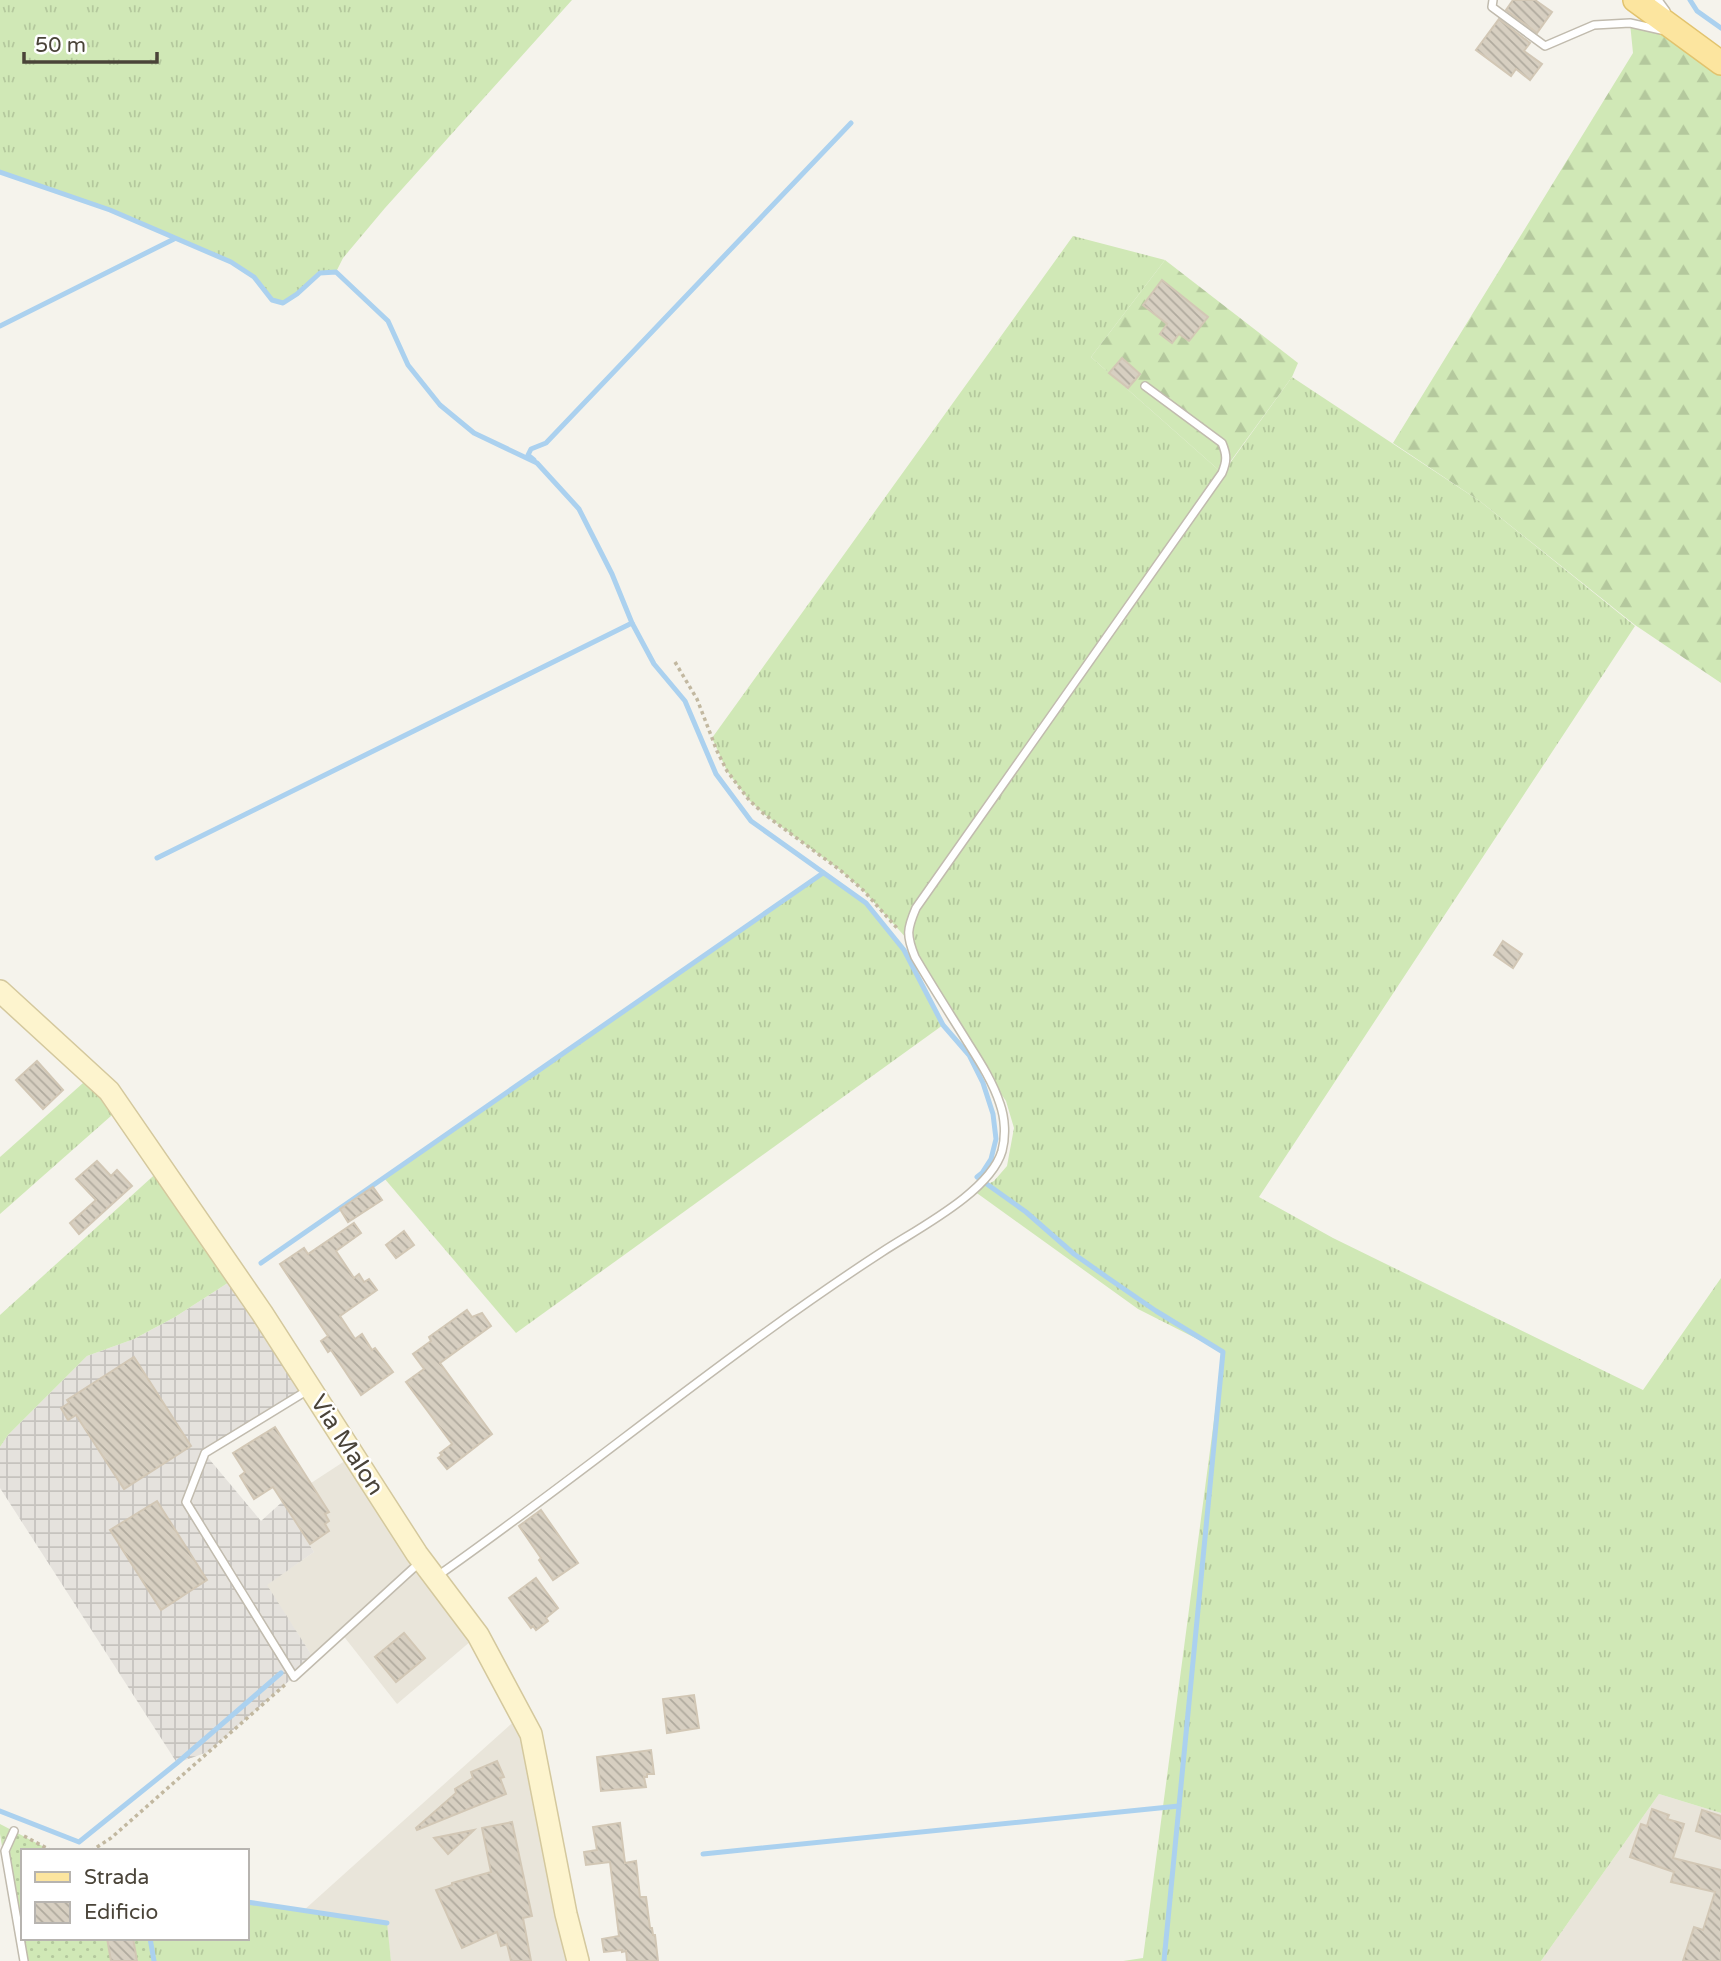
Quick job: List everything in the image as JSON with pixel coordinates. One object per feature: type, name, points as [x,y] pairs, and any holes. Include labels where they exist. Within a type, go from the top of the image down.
[{"type":"main road","points":[[1635,0],[1721,63]]},
{"type":"street","name":"Via Malon","points":[[0,991],[109,1091],[262,1313],[429,1569],[478,1635],[531,1734],[566,1914],[578,1961]]},
{"type":"lane","points":[[1493,0],[1492,7],[1545,46],[1594,25],[1630,23],[1683,35]]},
{"type":"lane","points":[[1658,0],[1683,35]]},
{"type":"lane","points":[[311,1389],[205,1453],[186,1502],[294,1677],[429,1569],[843,1277],[974,1191],[990,1174],[1002,1150],[1004,1131],[1000,1105],[989,1077],[928,981],[908,940],[908,926],[916,908],[1222,473],[1227,454],[1222,443],[1145,386]]},
{"type":"lane","points":[[14,1831],[5,1851],[24,1961]]},
{"type":"path","points":[[675,662],[697,699],[727,771],[749,800],[863,890],[908,940]]},
{"type":"path","points":[[94,1849],[111,1838],[294,1677]]},
{"type":"path","points":[[14,1831],[48,1849]]},
{"type":"shaded area","points":[[237,1277],[311,1389],[205,1454],[261,1521],[282,1502],[314,1552],[267,1585],[314,1659],[208,1752],[177,1763],[0,1488],[0,1447],[8,1435],[87,1356],[134,1339],[175,1317]]},
{"type":"shaded area","points":[[354,1455],[478,1635],[397,1704],[342,1634],[314,1659],[266,1585],[314,1552],[282,1502]]},
{"type":"shaded area","points":[[521,1715],[578,1961],[391,1961],[386,1923],[303,1911]]},
{"type":"shaded area","points":[[1659,1794],[1721,1813],[1721,1961],[1541,1961]]},
{"type":"green space","points":[[0,0],[572,0],[385,208],[343,258],[336,272],[320,273],[283,303],[272,300],[254,277],[231,262],[116,212],[0,172]]},
{"type":"green space","points":[[1630,23],[1683,35],[1721,62],[1721,683],[1635,625],[1481,502],[1393,443],[1633,53]]},
{"type":"green space","points":[[1073,236],[1165,260],[1091,357],[1222,473],[1220,477],[1292,377],[1481,502],[1635,626],[1259,1197],[1333,1238],[1643,1390],[1721,1278],[1721,1813],[1659,1794],[1541,1961],[1123,1961],[1143,1958],[1223,1352],[1138,1309],[974,1191],[994,1181],[1007,1166],[1014,1128],[1006,1101],[908,940],[863,890],[749,800],[727,771],[712,738]]},
{"type":"green space","points":[[1165,260],[1298,363],[1292,377],[1222,473],[1091,357]]},
{"type":"green space","points":[[823,873],[866,903],[904,950],[943,1025],[516,1333],[384,1178]]},
{"type":"green space","points":[[92,1075],[120,1108],[0,1214],[0,1157]]},
{"type":"green space","points":[[162,1168],[237,1277],[175,1317],[134,1339],[87,1356],[8,1435],[0,1447],[0,1315]]},
{"type":"green space","points":[[0,1824],[48,1849],[21,1849],[21,1940],[150,1940],[154,1961],[21,1961]]},
{"type":"green space","points":[[248,1902],[387,1923],[391,1961],[154,1961],[150,1940],[248,1940]]},
{"type":"building","points":[[1513,0],[1535,0],[1552,12],[1537,33],[1506,10]]},
{"type":"building","points":[[1499,19],[1530,43],[1524,51],[1542,64],[1530,80],[1516,69],[1511,76],[1476,50]]},
{"type":"building","points":[[1162,280],[1208,317],[1189,341],[1179,334],[1172,343],[1160,334],[1167,324],[1143,305]]},
{"type":"building","points":[[1122,358],[1140,374],[1128,388],[1109,373]]},
{"type":"building","points":[[1503,941],[1522,954],[1513,968],[1494,955]]},
{"type":"building","points":[[37,1061],[63,1090],[43,1109],[16,1080]]},
{"type":"building","points":[[97,1161],[111,1176],[117,1170],[132,1186],[79,1234],[70,1223],[96,1200],[76,1179]]},
{"type":"building","points":[[373,1187],[382,1200],[348,1222],[340,1209]]},
{"type":"building","points":[[354,1223],[361,1233],[336,1251],[354,1278],[359,1274],[364,1282],[369,1279],[377,1290],[340,1316],[355,1339],[362,1334],[372,1350],[375,1348],[393,1372],[361,1395],[331,1350],[328,1352],[321,1341],[328,1336],[280,1264],[304,1248],[308,1254]]},
{"type":"building","points":[[404,1231],[414,1245],[396,1258],[386,1245]]},
{"type":"building","points":[[467,1310],[472,1317],[482,1313],[491,1326],[440,1363],[492,1434],[447,1469],[438,1458],[442,1455],[440,1453],[452,1444],[406,1382],[424,1369],[413,1354],[431,1341],[429,1337]]},
{"type":"building","points":[[134,1357],[191,1446],[124,1489],[76,1415],[68,1420],[61,1408],[69,1403],[67,1400]]},
{"type":"building","points":[[275,1427],[329,1512],[325,1514],[329,1521],[325,1524],[329,1531],[310,1544],[273,1487],[254,1499],[240,1476],[245,1472],[233,1453]]},
{"type":"building","points":[[157,1501],[207,1580],[161,1610],[110,1530]]},
{"type":"building","points":[[541,1510],[578,1563],[553,1580],[519,1526]]},
{"type":"building","points":[[536,1578],[558,1608],[546,1618],[548,1621],[536,1630],[533,1626],[531,1628],[509,1598]]},
{"type":"building","points":[[404,1633],[425,1658],[396,1682],[375,1657]]},
{"type":"building","points":[[694,1695],[699,1728],[667,1733],[663,1699]]},
{"type":"building","points":[[651,1750],[654,1774],[644,1777],[646,1787],[601,1791],[597,1757]]},
{"type":"building","points":[[497,1761],[504,1777],[500,1778],[506,1794],[417,1830],[416,1828],[456,1793],[455,1789],[473,1778],[471,1772]]},
{"type":"building","points":[[1652,1809],[1669,1815],[1667,1819],[1684,1824],[1673,1858],[1721,1870],[1721,1961],[1683,1961],[1694,1927],[1703,1930],[1715,1892],[1671,1882],[1674,1872],[1630,1857],[1641,1824],[1647,1826]]},
{"type":"building","points":[[1702,1810],[1721,1816],[1721,1839],[1696,1831]]},
{"type":"building","points":[[512,1822],[532,1916],[523,1918],[531,1961],[511,1961],[507,1944],[501,1946],[497,1932],[462,1948],[436,1890],[491,1872],[482,1828]]},
{"type":"building","points":[[620,1823],[625,1863],[636,1861],[640,1897],[646,1897],[658,1961],[627,1961],[626,1951],[604,1952],[602,1939],[619,1936],[610,1862],[586,1865],[584,1852],[597,1850],[593,1827]]},
{"type":"building","points":[[474,1830],[448,1854],[434,1838]]},
{"type":"building","points":[[107,1940],[133,1940],[137,1961],[111,1961]]},
{"type":"waterway","points":[[1690,0],[1697,11],[1721,28]]},
{"type":"waterway","points":[[534,460],[528,455],[531,449],[546,443],[851,123]]},
{"type":"waterway","points":[[0,172],[110,210],[231,262],[254,277],[272,300],[283,303],[320,273],[336,272],[388,321],[408,365],[440,405],[474,433],[537,463],[579,509],[654,664],[685,701],[716,774],[751,821],[866,903],[904,950],[943,1025],[969,1055],[983,1083],[993,1114],[996,1139],[991,1159],[977,1177],[1026,1212],[1074,1254],[1156,1311],[1223,1352],[1164,1961]]},
{"type":"waterway","points":[[0,326],[174,239]]},
{"type":"waterway","points":[[157,858],[632,623]]},
{"type":"waterway","points":[[261,1263],[823,873]]},
{"type":"waterway","points":[[0,1811],[79,1842],[177,1763],[281,1673]]},
{"type":"waterway","points":[[703,1854],[1179,1806]]},
{"type":"waterway","points":[[248,1902],[387,1923]]},
{"type":"waterway","points":[[150,1940],[154,1961]]}]
